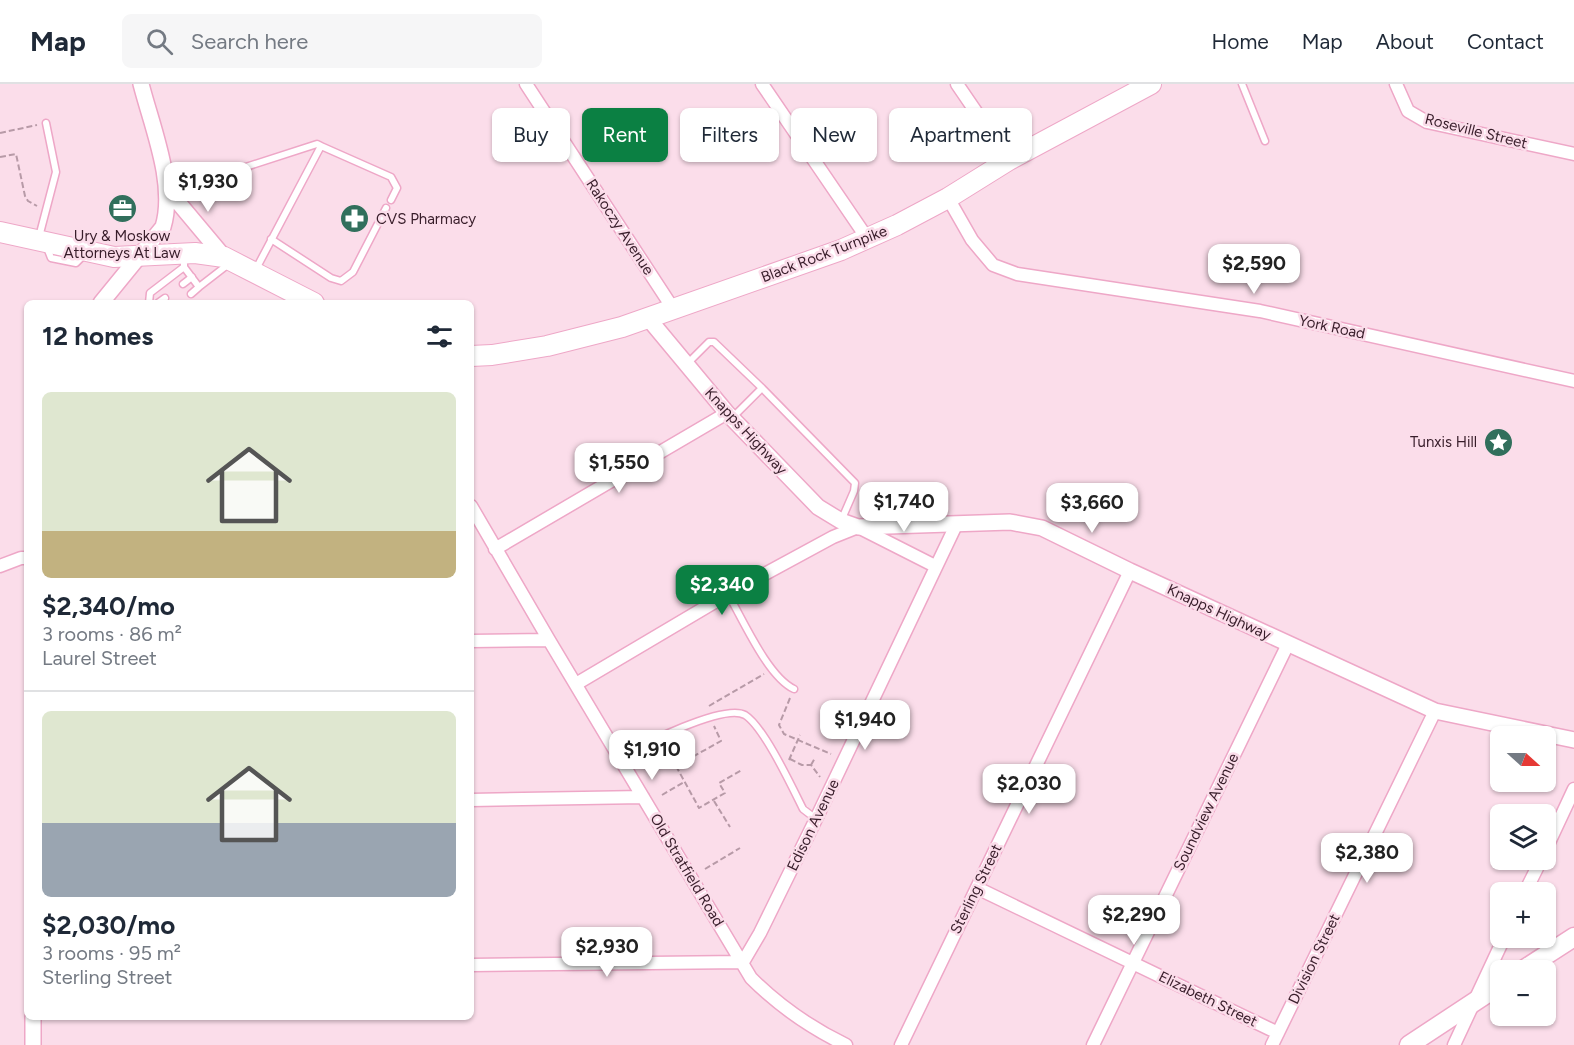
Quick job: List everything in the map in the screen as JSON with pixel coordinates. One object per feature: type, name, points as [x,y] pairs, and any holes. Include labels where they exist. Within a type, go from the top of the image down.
[{"type":"main road","name":"Black Rock Turnpike","points":[[1032,148],[1151,84]]},
{"type":"main road","name":"Black Rock Turnpike","points":[[474,356],[492,356],[547,346],[622,327],[841,250],[948,198],[1006,162]]},
{"type":"main road","points":[[0,232],[114,257],[229,259],[308,300]]},
{"type":"main road","points":[[1538,960],[1574,937]]},
{"type":"main road","points":[[1408,1045],[1490,992]]},
{"type":"street","points":[[104,300],[163,227],[168,205],[167,189],[141,84]]},
{"type":"street","name":"Rakoczy Avenue","points":[[526,84],[674,310]]},
{"type":"street","points":[[762,84],[867,238]]},
{"type":"street","points":[[957,84],[973,108]]},
{"type":"street","name":"Roseville Street","points":[[1396,84],[1408,111],[1428,122],[1574,154]]},
{"type":"street","points":[[167,189],[229,259]]},
{"type":"street","name":"York Road","points":[[948,198],[972,240],[993,265],[1017,274],[1260,311],[1574,381]]},
{"type":"street","name":"Knapps Highway","points":[[648,318],[730,416],[818,507],[841,521],[858,527],[936,566]]},
{"type":"street","points":[[474,367],[492,356]]},
{"type":"street","points":[[495,549],[730,416]]},
{"type":"street","name":"Old Stratfield Road","points":[[474,511],[751,978],[815,1030],[846,1045]]},
{"type":"street","name":"Knapps Highway","points":[[858,527],[1010,522],[1042,528],[1130,571],[1435,711],[1574,740]]},
{"type":"street","name":"Edison Avenue","points":[[743,962],[760,933],[816,819],[957,523]]},
{"type":"street","points":[[576,684],[728,594],[833,537],[858,527]]},
{"type":"street","points":[[0,566],[24,558]]},
{"type":"street","name":"Sterling Street","points":[[901,1045],[1130,571]]},
{"type":"street","points":[[474,641],[549,640]]},
{"type":"street","name":"Soundview Avenue","points":[[1093,1045],[1288,644]]},
{"type":"street","name":"Division Street","points":[[1272,1045],[1435,711]]},
{"type":"street","points":[[1556,827],[1574,789]]},
{"type":"street","points":[[474,800],[644,797]]},
{"type":"street","name":"Elizabeth Street","points":[[976,888],[1278,1033]]},
{"type":"street","points":[[1454,1045],[1499,948]]},
{"type":"street","points":[[474,965],[743,962]]},
{"type":"street","points":[[33,1020],[33,1045]]},
{"type":"lane","points":[[1242,84],[1265,141]]},
{"type":"lane","points":[[42,241],[46,211],[56,172],[46,123]]},
{"type":"lane","points":[[167,189],[184,187],[317,144],[391,177],[397,188],[391,200]]},
{"type":"lane","points":[[254,272],[321,146]]},
{"type":"lane","points":[[271,239],[331,278],[342,281],[353,272],[386,208]]},
{"type":"lane","points":[[190,294],[229,259]]},
{"type":"lane","points":[[150,300],[150,292],[184,260],[199,287]]},
{"type":"lane","points":[[183,284],[192,278]]},
{"type":"lane","points":[[686,364],[709,342],[714,342],[762,388],[855,483],[854,491],[841,521]]},
{"type":"lane","points":[[730,416],[762,388]]},
{"type":"lane","points":[[728,594],[772,669],[786,685],[794,689]]},
{"type":"lane","points":[[620,757],[706,717],[727,713],[743,714],[756,724],[803,809],[816,819]]},
{"type":"path","points":[[0,133],[46,123]]},
{"type":"path","points":[[0,157],[16,154],[25,196],[32,204],[46,211]]},
{"type":"path","points":[[709,706],[772,669]]},
{"type":"path","points":[[794,689],[779,725],[784,734],[831,754]]},
{"type":"path","points":[[676,766],[721,741],[714,726]]},
{"type":"path","points":[[786,776],[800,735]]},
{"type":"path","points":[[669,751],[699,808],[725,793],[719,783],[742,770]]},
{"type":"path","points":[[811,765],[815,758]]},
{"type":"path","points":[[790,759],[802,765],[811,765]]},
{"type":"path","points":[[811,765],[820,777]]},
{"type":"path","points":[[662,795],[684,782]]},
{"type":"path","points":[[714,801],[730,827]]},
{"type":"path","points":[[705,869],[740,848]]},
{"type":"place","name":"Ury & Moskow Attorneys At Law","points":[[122,209]]},
{"type":"place","name":"CVS Pharmacy","points":[[355,219]]},
{"type":"place","name":"Tunxis Hill","points":[[1498,442]]}]
